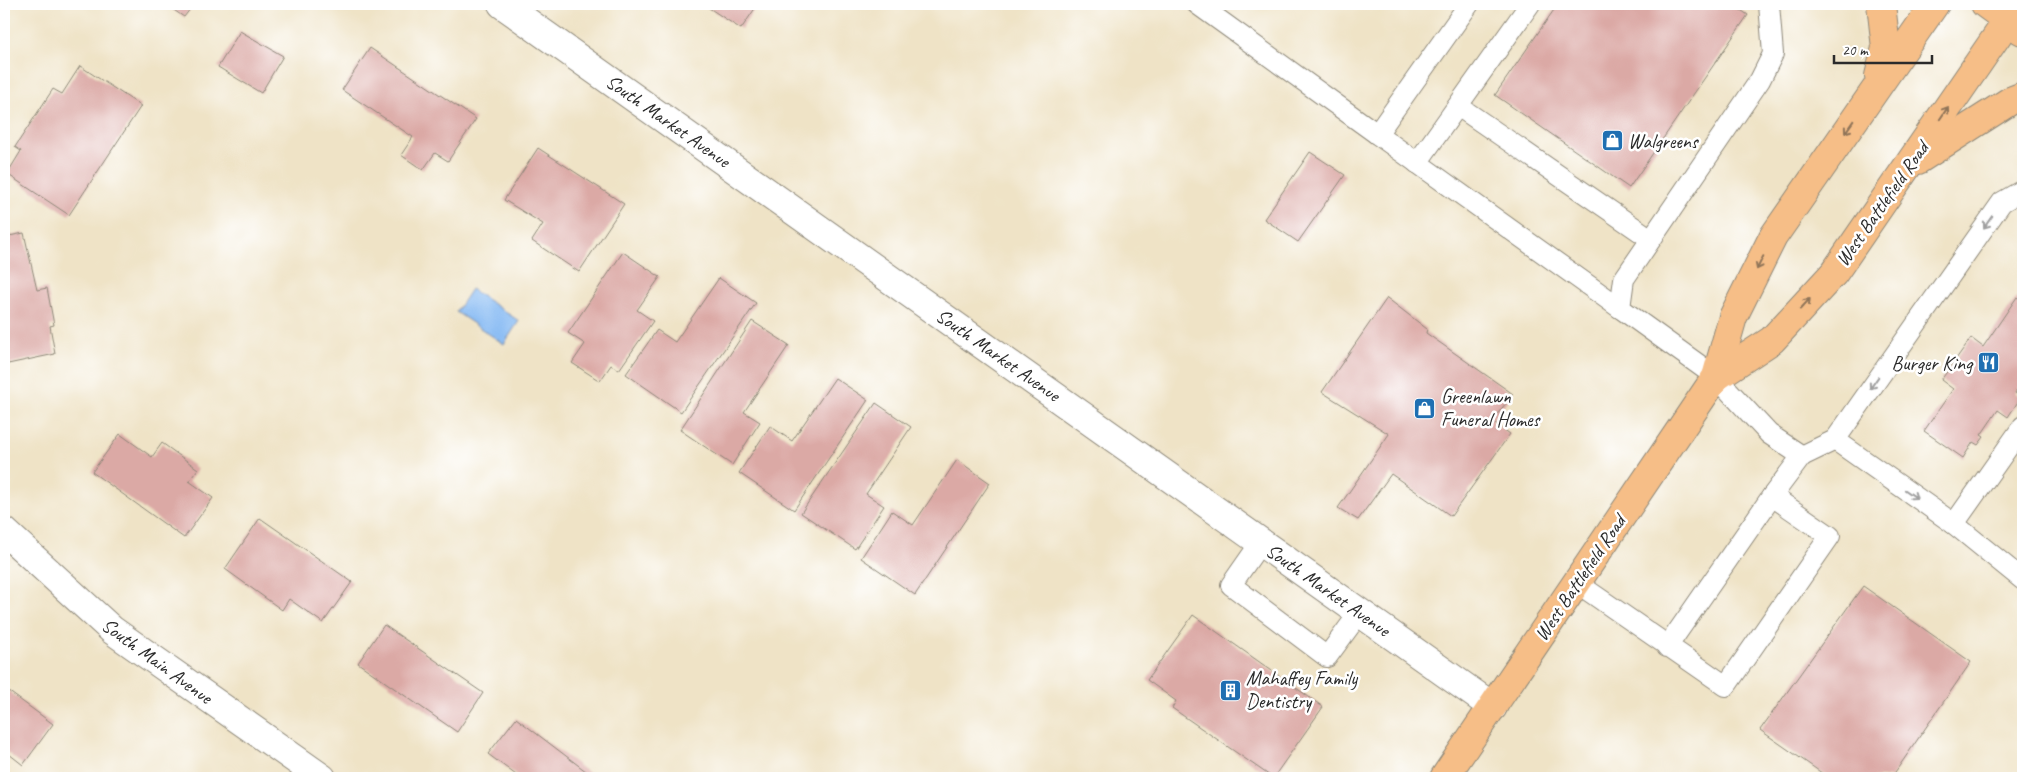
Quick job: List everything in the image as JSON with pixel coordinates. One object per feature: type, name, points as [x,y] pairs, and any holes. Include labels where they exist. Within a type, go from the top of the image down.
[{"type":"main road","points":[[1877,87],[1886,48],[1881,4]]},
{"type":"main road","name":"West Battlefield Road","points":[[1444,778],[1716,377],[1733,317],[1773,237],[1935,4]]},
{"type":"main road","points":[[1985,4],[2017,18]]},
{"type":"main road","name":"West Battlefield Road","points":[[1716,377],[1772,340],[1834,273],[1907,168],[2017,18]]},
{"type":"main road","points":[[1907,168],[2010,101],[2023,96]]},
{"type":"street","name":"South Market Avenue","points":[[502,4],[1493,707]]},
{"type":"street","name":"South Main Avenue","points":[[4,530],[112,630],[322,778]]},
{"type":"lane","points":[[1197,4],[1716,377],[1769,434],[1802,456]]},
{"type":"lane","points":[[1377,134],[1469,4]]},
{"type":"lane","points":[[1418,163],[1530,4]]},
{"type":"lane","points":[[1620,308],[1624,279],[1760,80],[1773,54],[1769,4]]},
{"type":"lane","points":[[1458,106],[1651,239]]},
{"type":"lane","points":[[1667,647],[1802,456],[1835,440],[2002,202],[2023,190]]},
{"type":"lane","points":[[1954,524],[2023,426]]},
{"type":"lane","points":[[1835,440],[2021,574]]},
{"type":"lane","points":[[1577,583],[1726,686],[1830,536],[1772,496]]},
{"type":"lane","points":[[1261,542],[1231,585],[1327,657],[1360,612]]},
{"type":"water","points":[[471,289],[519,321],[504,344],[456,312]]},
{"type":"building","points":[[165,4],[194,4],[184,17]]},
{"type":"building","points":[[707,4],[758,4],[741,29],[706,6]]},
{"type":"building","name":"Walgreens","points":[[1558,4],[1732,4],[1748,15],[1629,188],[1495,95]]},
{"type":"building","points":[[240,31],[283,56],[261,93],[218,67]]},
{"type":"building","points":[[370,48],[476,119],[448,161],[435,153],[423,170],[401,155],[413,137],[342,90]]},
{"type":"building","points":[[80,66],[141,106],[69,215],[7,174],[21,151],[15,147],[53,89],[62,94]]},
{"type":"building","points":[[538,148],[624,204],[579,272],[532,241],[543,224],[504,200]]},
{"type":"building","points":[[1310,152],[1345,175],[1298,242],[1264,219]]},
{"type":"building","points":[[24,233],[37,290],[47,288],[54,325],[50,326],[55,354],[8,364],[4,344],[4,237]]},
{"type":"building","points":[[623,252],[660,277],[637,310],[653,321],[619,370],[611,365],[600,381],[572,363],[585,344],[568,333]]},
{"type":"building","points":[[719,278],[756,303],[681,412],[626,374],[657,330],[675,342]]},
{"type":"building","name":"Burger King","points":[[2017,297],[2023,301],[2023,382],[2015,393],[2021,397],[2008,417],[1998,410],[1981,435],[1984,437],[1978,445],[1973,442],[1963,458],[1924,431],[1953,389],[1941,380],[1971,338],[1983,347]]},
{"type":"building","name":"Greenlawn Funeral Homes","points":[[1387,298],[1427,329],[1426,333],[1513,394],[1492,421],[1510,434],[1451,516],[1391,474],[1358,520],[1338,508],[1389,434],[1322,392]]},
{"type":"building","points":[[752,321],[789,345],[744,412],[760,422],[732,465],[680,430]]},
{"type":"building","points":[[835,378],[868,400],[794,510],[739,473],[770,426],[792,441]]},
{"type":"building","points":[[876,403],[911,427],[866,494],[884,506],[855,549],[801,513]]},
{"type":"building","points":[[120,434],[152,457],[162,443],[198,469],[189,481],[213,498],[184,538],[92,472]]},
{"type":"building","points":[[957,460],[990,483],[915,595],[861,558],[892,511],[913,525]]},
{"type":"building","points":[[260,518],[352,582],[323,623],[289,599],[282,610],[225,569]]},
{"type":"building","points":[[1863,586],[1971,662],[1891,778],[1829,778],[1760,730]]},
{"type":"building","name":"Mahaffey Family Dentistry","points":[[1193,615],[1323,707],[1273,778],[1172,708],[1176,701],[1147,680]]},
{"type":"building","points":[[384,625],[483,693],[457,732],[358,663]]},
{"type":"building","points":[[4,688],[53,724],[23,765],[4,750]]},
{"type":"building","points":[[516,718],[595,778],[520,778],[488,754]]},
{"type":"place","name":"Walgreens","points":[[1612,141]]},
{"type":"place","name":"Burger King","points":[[1988,363]]},
{"type":"place","name":"Greenlawn Funeral Homes","points":[[1425,408]]},
{"type":"place","name":"Mahaffey Family Dentistry","points":[[1230,690]]}]
